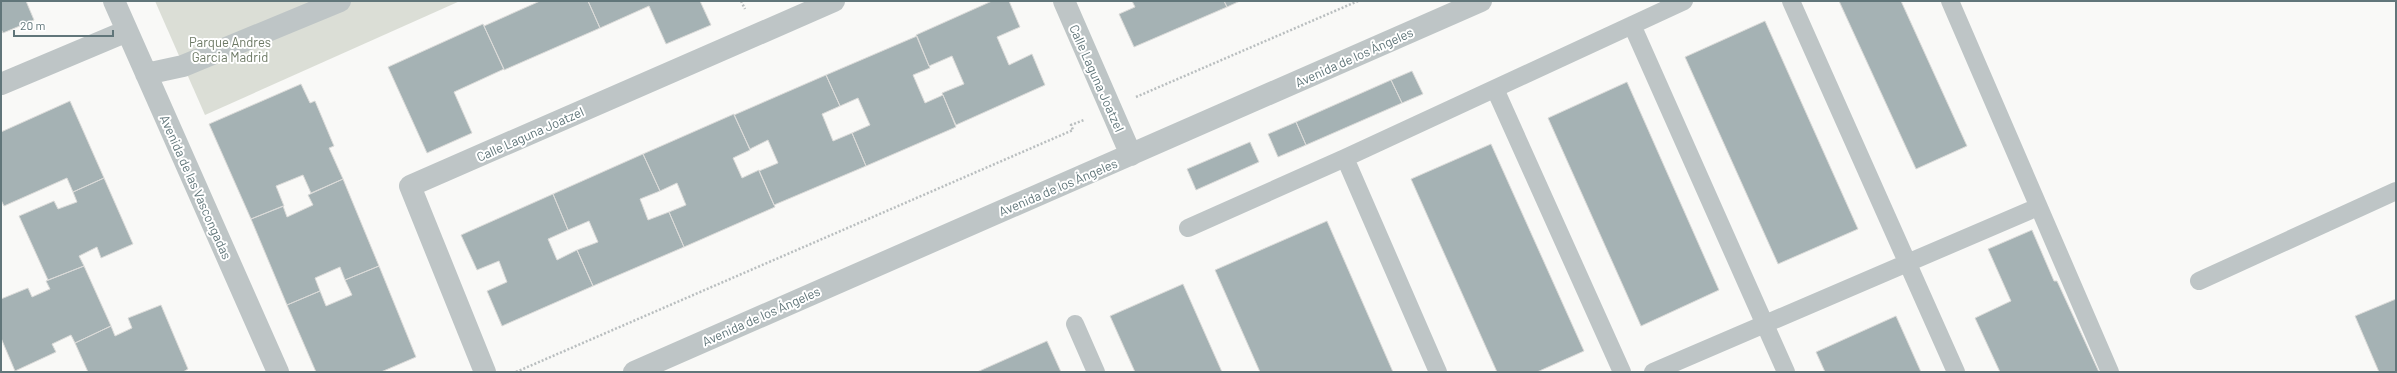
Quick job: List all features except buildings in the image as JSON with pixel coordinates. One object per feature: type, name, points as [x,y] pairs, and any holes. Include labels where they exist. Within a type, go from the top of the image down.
[{"type":"street","name":"Avenida de las Vascongadas","points":[[114,1],[278,372]]},
{"type":"street","points":[[146,74],[183,66],[340,1]]},
{"type":"street","name":"Calle Laguna Joatzel","points":[[485,372],[410,186],[834,1]]},
{"type":"street","name":"Calle Laguna Joatzel","points":[[1064,1],[1131,155]]},
{"type":"street","name":"Avenida de los Ángeles","points":[[634,372],[1481,1]]},
{"type":"street","points":[[1,84],[127,31]]},
{"type":"lane","points":[[1188,228],[1345,158],[1684,1]]},
{"type":"lane","points":[[1792,1],[1956,372]]},
{"type":"lane","points":[[1950,1],[2110,372]]},
{"type":"lane","points":[[1632,25],[1786,372]]},
{"type":"lane","points":[[1495,89],[1622,372]]},
{"type":"lane","points":[[1345,158],[1438,372]]},
{"type":"lane","points":[[2198,281],[2396,191]]},
{"type":"lane","points":[[1652,372],[2038,207]]},
{"type":"lane","points":[[1075,324],[1096,372]]},
{"type":"path","points":[[516,372],[1073,130],[1071,125],[1358,1]]},
{"type":"green space","name":"Parque Andres Garcia Madrid","points":[[155,1],[460,1],[205,115]]}]
